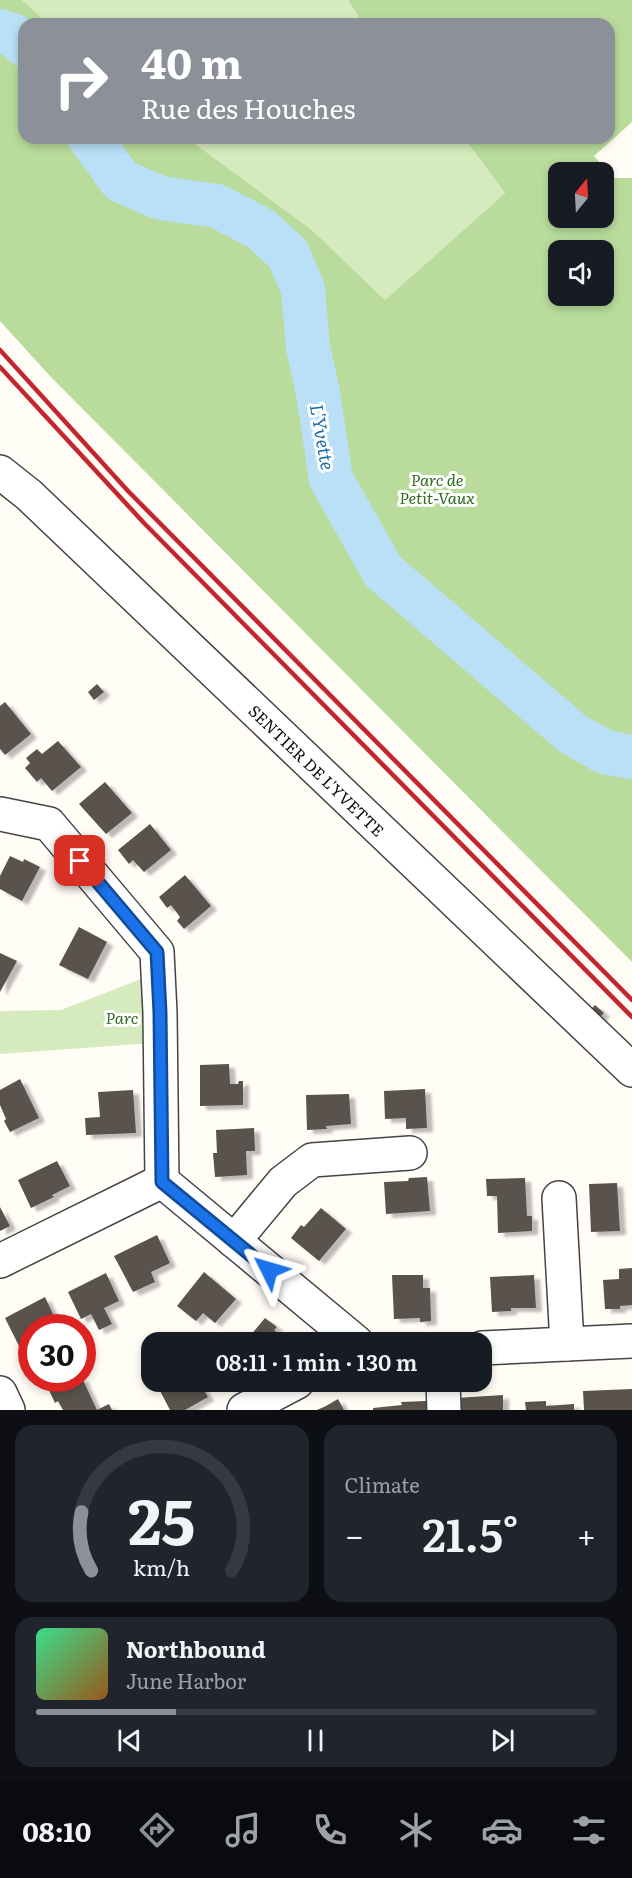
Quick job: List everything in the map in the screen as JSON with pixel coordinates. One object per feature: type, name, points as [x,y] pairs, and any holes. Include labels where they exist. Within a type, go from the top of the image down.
[{"type":"street","name":"SENTIER DE L'YVETTE","points":[[0,472],[29,495],[254,707],[336,789],[632,1070]]},
{"type":"street","points":[[0,814],[49,824],[157,952],[162,1182],[344,1332]]},
{"type":"street","points":[[234,1241],[283,1182],[312,1160],[410,1153]]},
{"type":"street","points":[[0,1262],[162,1182]]},
{"type":"street","points":[[559,1198],[567,1344]]},
{"type":"street","points":[[492,1348],[632,1341]]},
{"type":"street","points":[[244,1410],[278,1392]]},
{"type":"street","points":[[443,1392],[444,1410]]},
{"type":"street","points":[[0,1393],[8,1410]]},
{"type":"green space","name":"Parc de Petit-Vaux","points":[[0,0],[22,0],[42,18],[18,18],[18,144],[195,144],[312,230],[385,300],[505,193],[468,144],[607,144],[594,156],[599,162],[548,162],[548,228],[614,228],[614,178],[632,178],[632,962],[49,375],[0,321]]},
{"type":"green space","points":[[22,0],[348,0],[359,18],[42,18]]},
{"type":"green space","name":"Parc de Petit-Vaux","points":[[348,0],[632,0],[632,122],[615,137],[615,18],[359,18]]},
{"type":"green space","points":[[195,144],[468,144],[505,193],[385,300],[312,230]]},
{"type":"green space","name":"Parc","points":[[149,976],[153,1043],[0,1054],[0,1011],[61,1010]]},
{"type":"building","points":[[97,684],[104,692],[94,700],[88,692]]},
{"type":"building","points":[[5,702],[31,734],[5,755],[0,749],[0,706]]},
{"type":"building","points":[[58,741],[81,767],[52,791],[41,778],[37,782],[25,768],[30,763],[26,758],[37,749],[42,754]]},
{"type":"building","points":[[105,782],[132,813],[106,834],[79,804]]},
{"type":"building","points":[[150,824],[171,850],[144,872],[133,860],[129,864],[118,850]]},
{"type":"building","points":[[10,856],[23,862],[24,859],[40,867],[22,901],[0,889],[0,876]]},
{"type":"building","points":[[185,875],[211,906],[184,929],[177,921],[180,917],[171,905],[167,908],[159,897]]},
{"type":"building","points":[[79,927],[107,942],[88,979],[59,965]]},
{"type":"building","points":[[0,953],[17,961],[0,992]]},
{"type":"building","points":[[595,1005],[604,1013],[597,1020],[589,1012]]},
{"type":"building","points":[[229,1064],[230,1084],[243,1081],[243,1105],[200,1106],[200,1065]]},
{"type":"building","points":[[20,1079],[39,1118],[10,1132],[4,1121],[6,1119],[0,1105],[0,1090]]},
{"type":"building","points":[[425,1089],[427,1128],[406,1129],[406,1118],[385,1119],[384,1091]]},
{"type":"building","points":[[133,1090],[136,1133],[86,1135],[85,1118],[100,1117],[98,1092]]},
{"type":"building","points":[[349,1094],[351,1124],[307,1130],[306,1095]]},
{"type":"building","points":[[254,1128],[255,1151],[246,1151],[247,1175],[215,1177],[213,1153],[217,1153],[216,1130]]},
{"type":"building","points":[[57,1161],[70,1186],[31,1208],[18,1180]]},
{"type":"building","points":[[427,1177],[430,1211],[386,1214],[384,1182]]},
{"type":"building","points":[[525,1178],[527,1216],[532,1216],[532,1231],[498,1233],[497,1196],[487,1196],[486,1179]]},
{"type":"building","points":[[617,1183],[620,1231],[591,1232],[589,1184]]},
{"type":"building","points":[[0,1207],[10,1226],[0,1231]]},
{"type":"building","points":[[321,1208],[346,1229],[319,1261],[291,1238],[301,1225],[304,1227]]},
{"type":"building","points":[[157,1235],[170,1263],[151,1272],[155,1282],[133,1292],[114,1256]]},
{"type":"building","points":[[632,1268],[632,1305],[620,1306],[620,1309],[605,1309],[603,1280],[619,1279],[619,1269]]},
{"type":"building","points":[[204,1272],[236,1299],[215,1323],[203,1313],[196,1321],[177,1306]]},
{"type":"building","points":[[106,1273],[119,1301],[104,1308],[112,1324],[99,1330],[96,1324],[96,1314],[79,1314],[68,1292]]},
{"type":"building","points":[[392,1275],[423,1275],[423,1288],[430,1288],[431,1321],[420,1322],[420,1318],[394,1319]]},
{"type":"building","points":[[534,1275],[536,1308],[511,1308],[511,1311],[492,1312],[490,1277]]},
{"type":"building","points":[[45,1297],[53,1314],[18,1314],[18,1344],[5,1318]]},
{"type":"building","points":[[265,1318],[277,1327],[274,1330],[276,1332],[253,1332]]},
{"type":"building","points":[[632,1389],[632,1410],[584,1410],[583,1391]]},
{"type":"building","points":[[50,1392],[89,1392],[97,1410],[63,1410],[58,1401],[55,1403]]},
{"type":"building","points":[[161,1392],[205,1392],[208,1397],[185,1410],[170,1410]]},
{"type":"building","points":[[503,1395],[503,1410],[457,1410],[456,1398]]},
{"type":"building","points":[[338,1399],[344,1410],[317,1410],[326,1406]]},
{"type":"building","points":[[426,1401],[426,1410],[373,1410],[373,1408],[402,1405],[401,1402]]},
{"type":"building","points":[[546,1401],[546,1406],[574,1404],[574,1410],[526,1410],[525,1402]]},
{"type":"building","points":[[109,1404],[112,1410],[97,1410]]},
{"type":"waterway","name":"L'Yvette","points":[[0,31],[18,39]]},
{"type":"waterway","name":"L'Yvette","points":[[94,144],[121,181],[161,198],[217,206],[261,229],[288,254],[303,289],[308,347],[318,393],[331,479],[383,571],[573,734],[605,752],[632,757]]},
{"type":"railway","points":[[0,350],[128,491],[632,1000]]},
{"type":"railway","points":[[0,367],[144,523],[632,1017]]},
{"type":"route","points":[[80,861],[157,952],[162,1182],[269,1270]]}]
